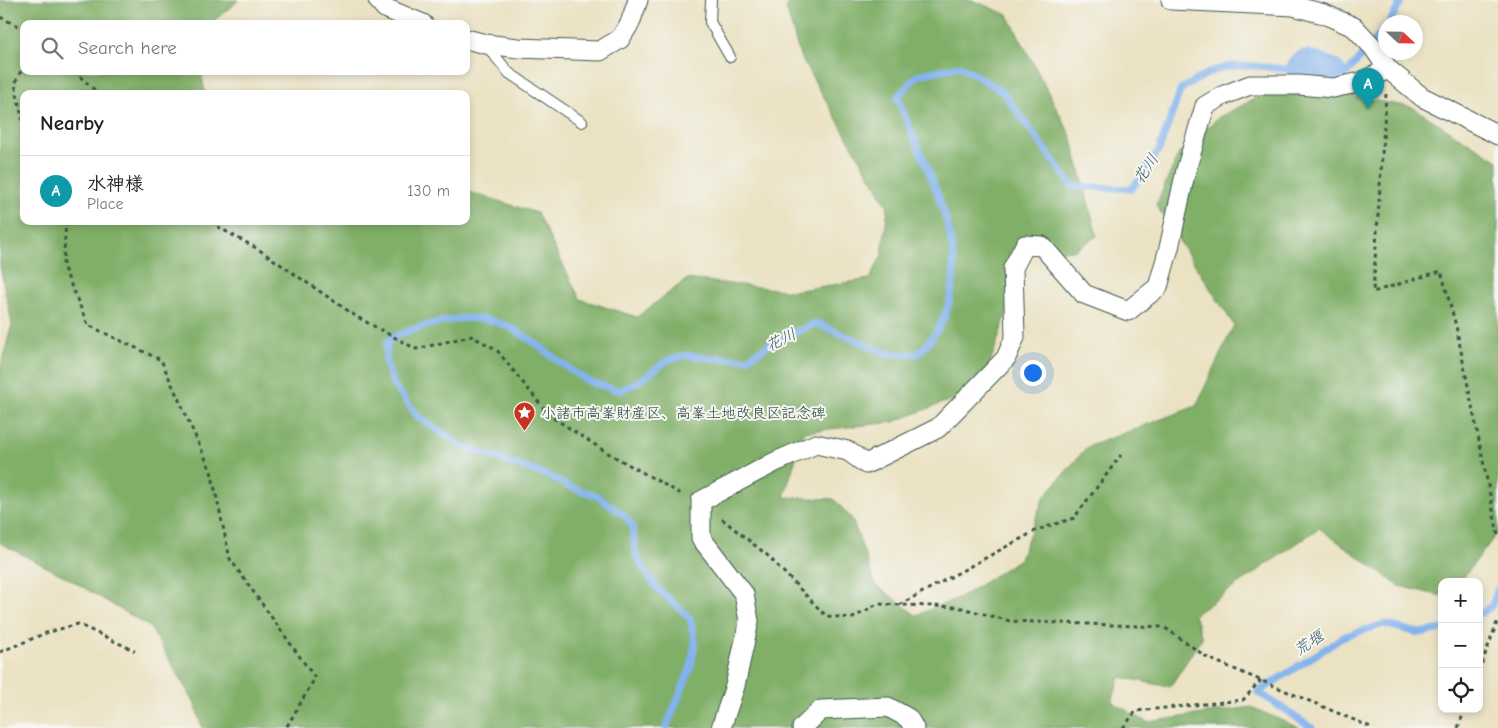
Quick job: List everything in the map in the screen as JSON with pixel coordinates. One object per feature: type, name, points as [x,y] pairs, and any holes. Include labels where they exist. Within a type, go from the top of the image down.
[{"type":"street","points":[[378,0],[385,8],[414,20]]},
{"type":"street","points":[[470,40],[486,44],[600,51],[620,39],[630,23],[638,0]]},
{"type":"street","points":[[1171,0],[1293,6],[1324,14],[1354,26],[1374,47],[1388,69],[1422,97],[1498,135]]},
{"type":"street","points":[[721,728],[735,686],[749,621],[744,594],[701,538],[701,502],[775,462],[816,444],[848,451],[866,464],[938,428],[1006,358],[1015,336],[1013,268],[1025,245],[1042,246],[1084,294],[1128,311],[1158,286],[1169,248],[1186,170],[1205,106],[1222,96],[1250,84],[1333,88],[1361,82],[1388,69]]},
{"type":"street","points":[[802,728],[821,710],[888,707],[908,718],[914,728]]},
{"type":"lane","points":[[711,0],[710,22],[730,57]]},
{"type":"lane","points":[[486,44],[509,73],[582,122]]},
{"type":"path","points":[[0,17],[20,27]]},
{"type":"path","points":[[1388,69],[1373,292],[1441,272],[1456,326],[1488,494],[1498,535]]},
{"type":"path","points":[[20,73],[15,84],[20,108]]},
{"type":"path","points":[[78,75],[95,90]]},
{"type":"path","points":[[66,225],[63,266],[88,325],[161,360],[211,470],[230,559],[315,678],[286,728]]},
{"type":"path","points":[[218,225],[357,317],[416,349],[471,336],[496,349],[549,415],[606,452],[674,491],[701,502],[767,555],[826,616],[853,618],[876,604],[958,607],[1010,621],[1164,627],[1208,658],[1373,728]]},
{"type":"path","points":[[898,605],[1036,530],[1074,518],[1121,455]]},
{"type":"path","points":[[1480,668],[1498,620]]},
{"type":"path","points":[[0,652],[46,633],[78,624],[135,651]]},
{"type":"path","points":[[1123,728],[1136,711],[1243,700],[1261,680]]},
{"type":"path","points":[[1458,728],[1464,713]]},
{"type":"green space","points":[[0,0],[239,0],[215,20],[20,20],[20,75],[202,75],[204,90],[20,90],[20,225],[470,225],[470,192],[537,213],[580,299],[637,317],[687,279],[793,291],[870,279],[882,255],[888,207],[800,56],[786,7],[791,0],[972,0],[1008,15],[1071,136],[1097,236],[1075,250],[1023,253],[1008,309],[982,388],[893,422],[804,432],[784,497],[834,499],[852,519],[876,585],[916,615],[961,597],[1020,559],[1044,497],[1087,447],[1196,406],[1234,325],[1156,205],[1179,153],[1219,117],[1282,85],[1412,107],[1498,161],[1498,532],[1463,578],[1438,578],[1438,595],[1399,586],[1319,528],[1194,615],[1202,638],[1170,687],[1120,677],[1112,702],[1147,722],[1251,707],[1299,728],[202,728],[195,704],[150,627],[66,577],[0,543],[0,369],[12,324],[0,266]]},
{"type":"waterway","name":"花川","points":[[1394,15],[1402,0]]},
{"type":"waterway","name":"花川","points":[[1327,77],[1348,72],[1378,36]]},
{"type":"waterway","name":"花川","points":[[666,728],[691,667],[695,641],[690,618],[656,587],[636,556],[632,525],[624,515],[597,496],[570,487],[549,476],[462,446],[418,417],[393,384],[386,362],[387,342],[405,332],[437,323],[462,319],[483,319],[502,324],[518,332],[586,380],[619,391],[641,380],[666,361],[686,355],[747,359],[770,344],[816,323],[888,354],[918,354],[940,324],[952,293],[953,261],[948,227],[938,194],[897,97],[918,75],[960,66],[1002,91],[1072,186],[1132,189],[1159,150],[1181,89],[1211,72],[1232,66],[1307,70]]},
{"type":"waterway","name":"花川","points":[[1307,70],[1327,77]]},
{"type":"waterway","name":"荒堰","points":[[1483,612],[1491,607],[1498,589]]},
{"type":"waterway","name":"荒堰","points":[[1312,728],[1258,692],[1345,636],[1384,624],[1419,633],[1438,630]]},
{"type":"place","name":"水神様","points":[[1368,109]]},
{"type":"place","name":"小諸市高峯財産区、高峯土地改良区記念碑","points":[[525,432]]}]
